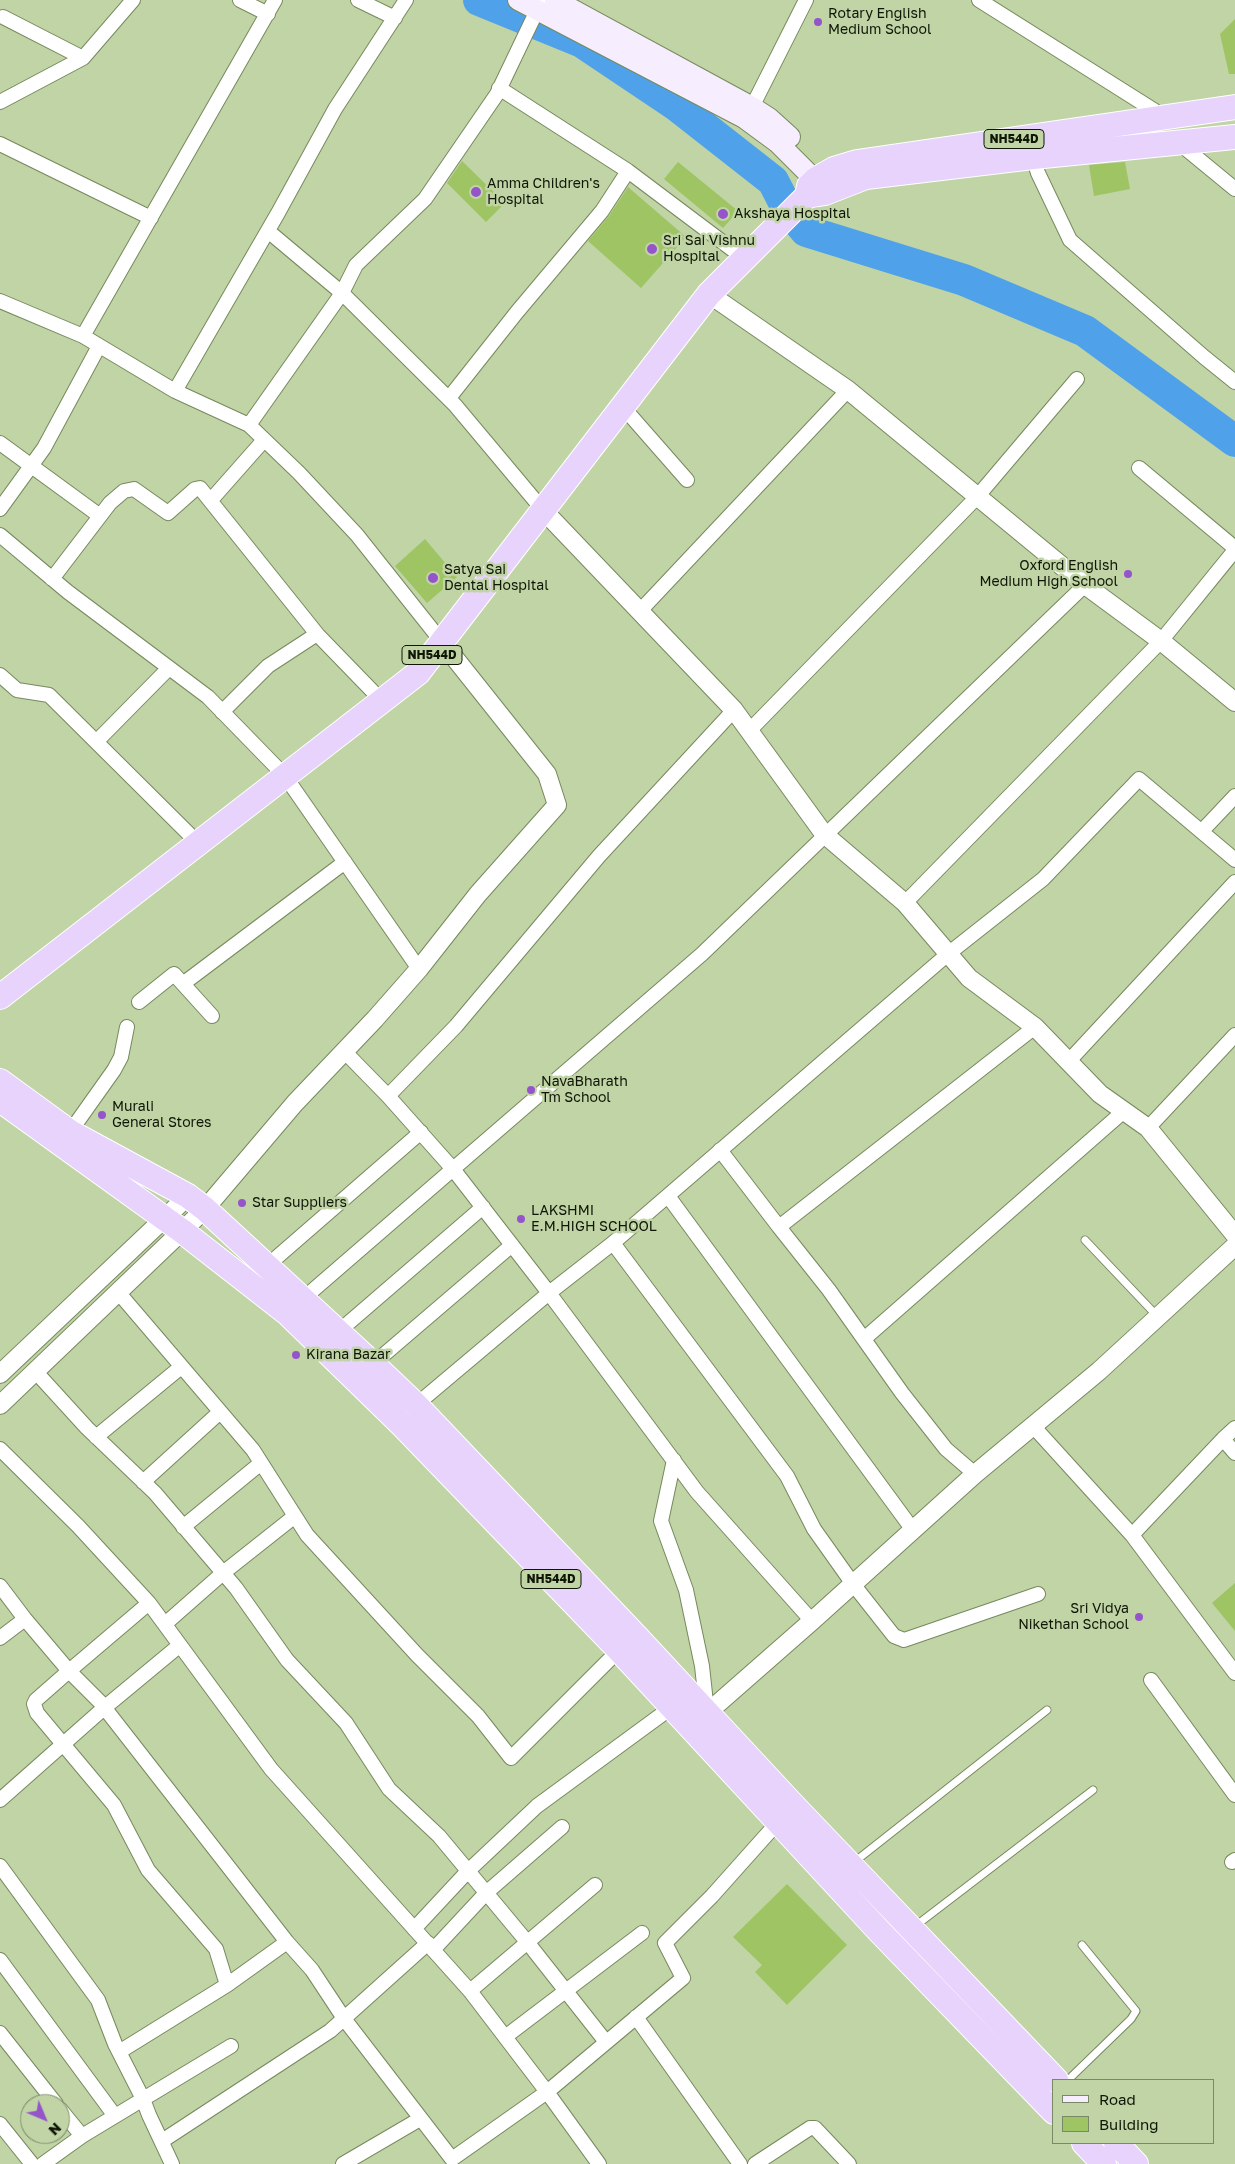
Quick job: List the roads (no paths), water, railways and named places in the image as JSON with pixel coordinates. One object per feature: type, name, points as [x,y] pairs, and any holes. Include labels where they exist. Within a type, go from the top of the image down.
[{"type":"highway","name":"NH544D","points":[[0,997],[418,673],[709,294],[814,189],[857,162],[1235,107]]},
{"type":"highway","name":"NH544D","points":[[814,189],[866,177],[1033,156],[1235,137]]},
{"type":"highway","name":"NH544D","points":[[0,1081],[70,1132],[197,1202],[304,1298],[416,1405],[699,1720],[778,1822],[880,1932],[1052,2110]]},
{"type":"highway","name":"NH544D","points":[[0,1100],[173,1225],[287,1313],[403,1426],[672,1707],[699,1720],[851,1866],[1055,2079]]},
{"type":"highway","points":[[880,1932],[904,1922]]},
{"type":"highway","points":[[1085,2144],[1104,2164]]},
{"type":"highway","points":[[1117,2144],[1136,2164]]},
{"type":"main road","points":[[518,0],[538,8],[744,118],[778,143],[814,189]]},
{"type":"main road","points":[[555,0],[689,71],[752,107],[784,131],[814,189]]},
{"type":"street","points":[[0,102],[83,58],[133,0]]},
{"type":"street","points":[[240,0],[268,14]]},
{"type":"street","points":[[83,336],[275,0]]},
{"type":"street","points":[[358,0],[395,18]]},
{"type":"street","points":[[174,391],[268,231],[335,109],[406,0]]},
{"type":"street","points":[[752,107],[806,0]]},
{"type":"street","points":[[979,0],[1163,116]]},
{"type":"street","points":[[249,425],[342,293],[356,265],[425,199],[499,88],[538,8]]},
{"type":"street","points":[[3,17],[83,58]]},
{"type":"street","points":[[499,88],[628,171],[745,259]]},
{"type":"street","points":[[1179,143],[1235,190]]},
{"type":"street","points":[[0,144],[150,218]]},
{"type":"street","points":[[1033,156],[1038,173],[1070,240],[1204,358],[1235,382]]},
{"type":"street","points":[[449,398],[517,312],[602,211],[628,171]]},
{"type":"street","points":[[268,231],[342,293],[449,398],[543,510],[734,710],[824,834],[905,903],[969,978],[1034,1027],[1100,1094],[1148,1128],[1235,1235]]},
{"type":"street","points":[[709,294],[848,390],[1084,585],[1161,641],[1235,702]]},
{"type":"street","points":[[0,301],[83,336],[174,391],[249,425],[324,499],[357,535],[547,774],[557,804],[478,894],[419,969],[295,1103],[173,1225],[0,1374]]},
{"type":"street","points":[[0,509],[44,448],[99,346]]},
{"type":"street","points":[[749,731],[977,497],[1077,379]]},
{"type":"street","points":[[639,612],[848,390]]},
{"type":"street","points":[[623,407],[688,480]]},
{"type":"street","points":[[211,500],[264,440]]},
{"type":"street","points":[[0,443],[100,516]]},
{"type":"street","points":[[905,903],[1161,641],[1235,549],[1139,468]]},
{"type":"street","points":[[52,578],[115,497],[130,488],[134,489],[166,512],[170,511],[197,487],[200,488],[317,634],[382,701]]},
{"type":"street","points":[[0,535],[52,578],[208,697],[285,776],[419,969]]},
{"type":"street","points":[[304,1298],[702,954],[824,834],[1084,585]]},
{"type":"street","points":[[222,712],[268,666],[317,634]]},
{"type":"street","points":[[97,741],[169,668]]},
{"type":"street","points":[[0,675],[17,690],[49,695],[198,843]]},
{"type":"street","points":[[388,1096],[456,1026],[600,856],[734,710]]},
{"type":"street","points":[[416,1405],[549,1293],[613,1243],[948,954],[1043,879],[1140,779],[1235,860]]},
{"type":"street","points":[[1202,830],[1235,796]]},
{"type":"street","points":[[184,983],[344,862]]},
{"type":"street","points":[[1068,1062],[1235,882]]},
{"type":"street","points":[[140,1002],[173,974],[176,974],[212,1016]]},
{"type":"street","points":[[780,1227],[1034,1027]]},
{"type":"street","points":[[70,1132],[114,1070],[121,1057],[128,1028]]},
{"type":"street","points":[[1148,1128],[1235,1035]]},
{"type":"street","points":[[344,1051],[388,1096],[453,1168],[549,1293],[696,1492],[812,1621]]},
{"type":"street","points":[[864,1339],[1124,1111]]},
{"type":"street","points":[[268,1266],[421,1132]]},
{"type":"street","points":[[720,1150],[829,1290],[902,1393],[946,1449],[976,1474]]},
{"type":"street","points":[[668,1196],[913,1530]]},
{"type":"street","points":[[338,1332],[482,1207]]},
{"type":"street","points":[[0,1405],[118,1292],[173,1225]]},
{"type":"street","points":[[613,1243],[787,1476],[814,1529],[853,1584],[894,1636],[904,1640],[1038,1594]]},
{"type":"street","points":[[374,1364],[512,1245]]},
{"type":"street","points":[[699,1720],[976,1474],[1100,1371],[1235,1246]]},
{"type":"street","points":[[118,1292],[253,1450],[307,1535],[417,1655],[478,1716],[511,1758],[619,1650]]},
{"type":"street","points":[[96,1437],[181,1368]]},
{"type":"street","points":[[35,1371],[96,1437],[143,1482],[236,1588],[287,1660],[346,1723],[389,1789],[439,1836],[528,1943],[606,2042]]},
{"type":"street","points":[[143,1482],[220,1412]]},
{"type":"street","points":[[1034,1426],[1132,1535],[1235,1673]]},
{"type":"street","points":[[1132,1535],[1235,1428]]},
{"type":"street","points":[[1223,1439],[1235,1453]]},
{"type":"street","points":[[0,1448],[78,1526],[149,1603],[272,1769],[470,1991],[599,2164]]},
{"type":"street","points":[[674,1460],[661,1521],[686,1590],[702,1666],[699,1720]]},
{"type":"street","points":[[183,1527],[261,1463]]},
{"type":"street","points":[[164,1624],[223,1573],[295,1516]]},
{"type":"street","points":[[0,1586],[69,1672],[104,1708],[287,1942],[312,1970],[345,2020],[420,2119],[449,2161],[547,2092],[683,1978],[665,1943],[712,1896],[778,1822]]},
{"type":"street","points":[[149,1603],[34,1704],[38,1713],[62,1745],[114,1805],[148,1870],[216,1949],[227,1985]]},
{"type":"street","points":[[0,1638],[25,1619]]},
{"type":"street","points":[[0,1800],[104,1708],[180,1645]]},
{"type":"street","points":[[1150,1680],[1235,1795]]},
{"type":"street","points":[[414,1929],[468,1870],[556,1790],[672,1707]]},
{"type":"street","points":[[162,2141],[345,2020],[430,1947],[486,1893],[562,1827]]},
{"type":"street","points":[[0,1866],[5,1883],[98,2000],[119,2052],[143,2099],[172,2164]]},
{"type":"street","points":[[470,1991],[595,1885]]},
{"type":"street","points":[[505,2037],[567,1992],[642,1933]]},
{"type":"street","points":[[119,2052],[227,1985],[287,1942]]},
{"type":"street","points":[[0,1960],[115,2116]]},
{"type":"street","points":[[636,2017],[740,2164]]},
{"type":"street","points":[[0,2033],[48,2094]]},
{"type":"street","points":[[43,2164],[82,2136],[230,2046]]},
{"type":"street","points":[[343,2164],[420,2119]]},
{"type":"street","points":[[70,2121],[82,2136]]},
{"type":"street","points":[[0,2124],[32,2164]]},
{"type":"street","points":[[755,2164],[810,2128],[815,2128],[849,2164]]},
{"type":"lane","points":[[1085,1240],[1158,1317]]},
{"type":"lane","points":[[851,1866],[1047,1710]]},
{"type":"lane","points":[[904,1922],[1093,1790]]},
{"type":"lane","points":[[1069,2079],[1131,2019],[1136,2011],[1082,1945]]},
{"type":"waterway","points":[[479,0],[582,42],[676,105],[773,181],[787,208],[806,231],[964,280],[1085,331],[1235,441]]},
{"type":"place","name":"Rotary English Medium School","points":[[818,22]]},
{"type":"place","name":"Amma Children's Hospital","points":[[476,192]]},
{"type":"place","name":"Akshaya Hospital","points":[[723,214]]},
{"type":"place","name":"Sri Sai Vishnu Hospital","points":[[652,249]]},
{"type":"place","name":"Oxford English Medium High School","points":[[1128,574]]},
{"type":"place","name":"Satya Sai Dental Hospital","points":[[433,578]]},
{"type":"place","name":"NavaBharath Tm School","points":[[531,1090]]},
{"type":"place","name":"Murali General Stores","points":[[102,1115]]},
{"type":"place","name":"Star Suppliers","points":[[242,1203]]},
{"type":"place","name":"LAKSHMI E.M.HIGH SCHOOL","points":[[521,1219]]},
{"type":"place","name":"Kirana Bazar","points":[[296,1355]]},
{"type":"place","name":"Sri Vidya Nikethan School","points":[[1139,1617]]}]
